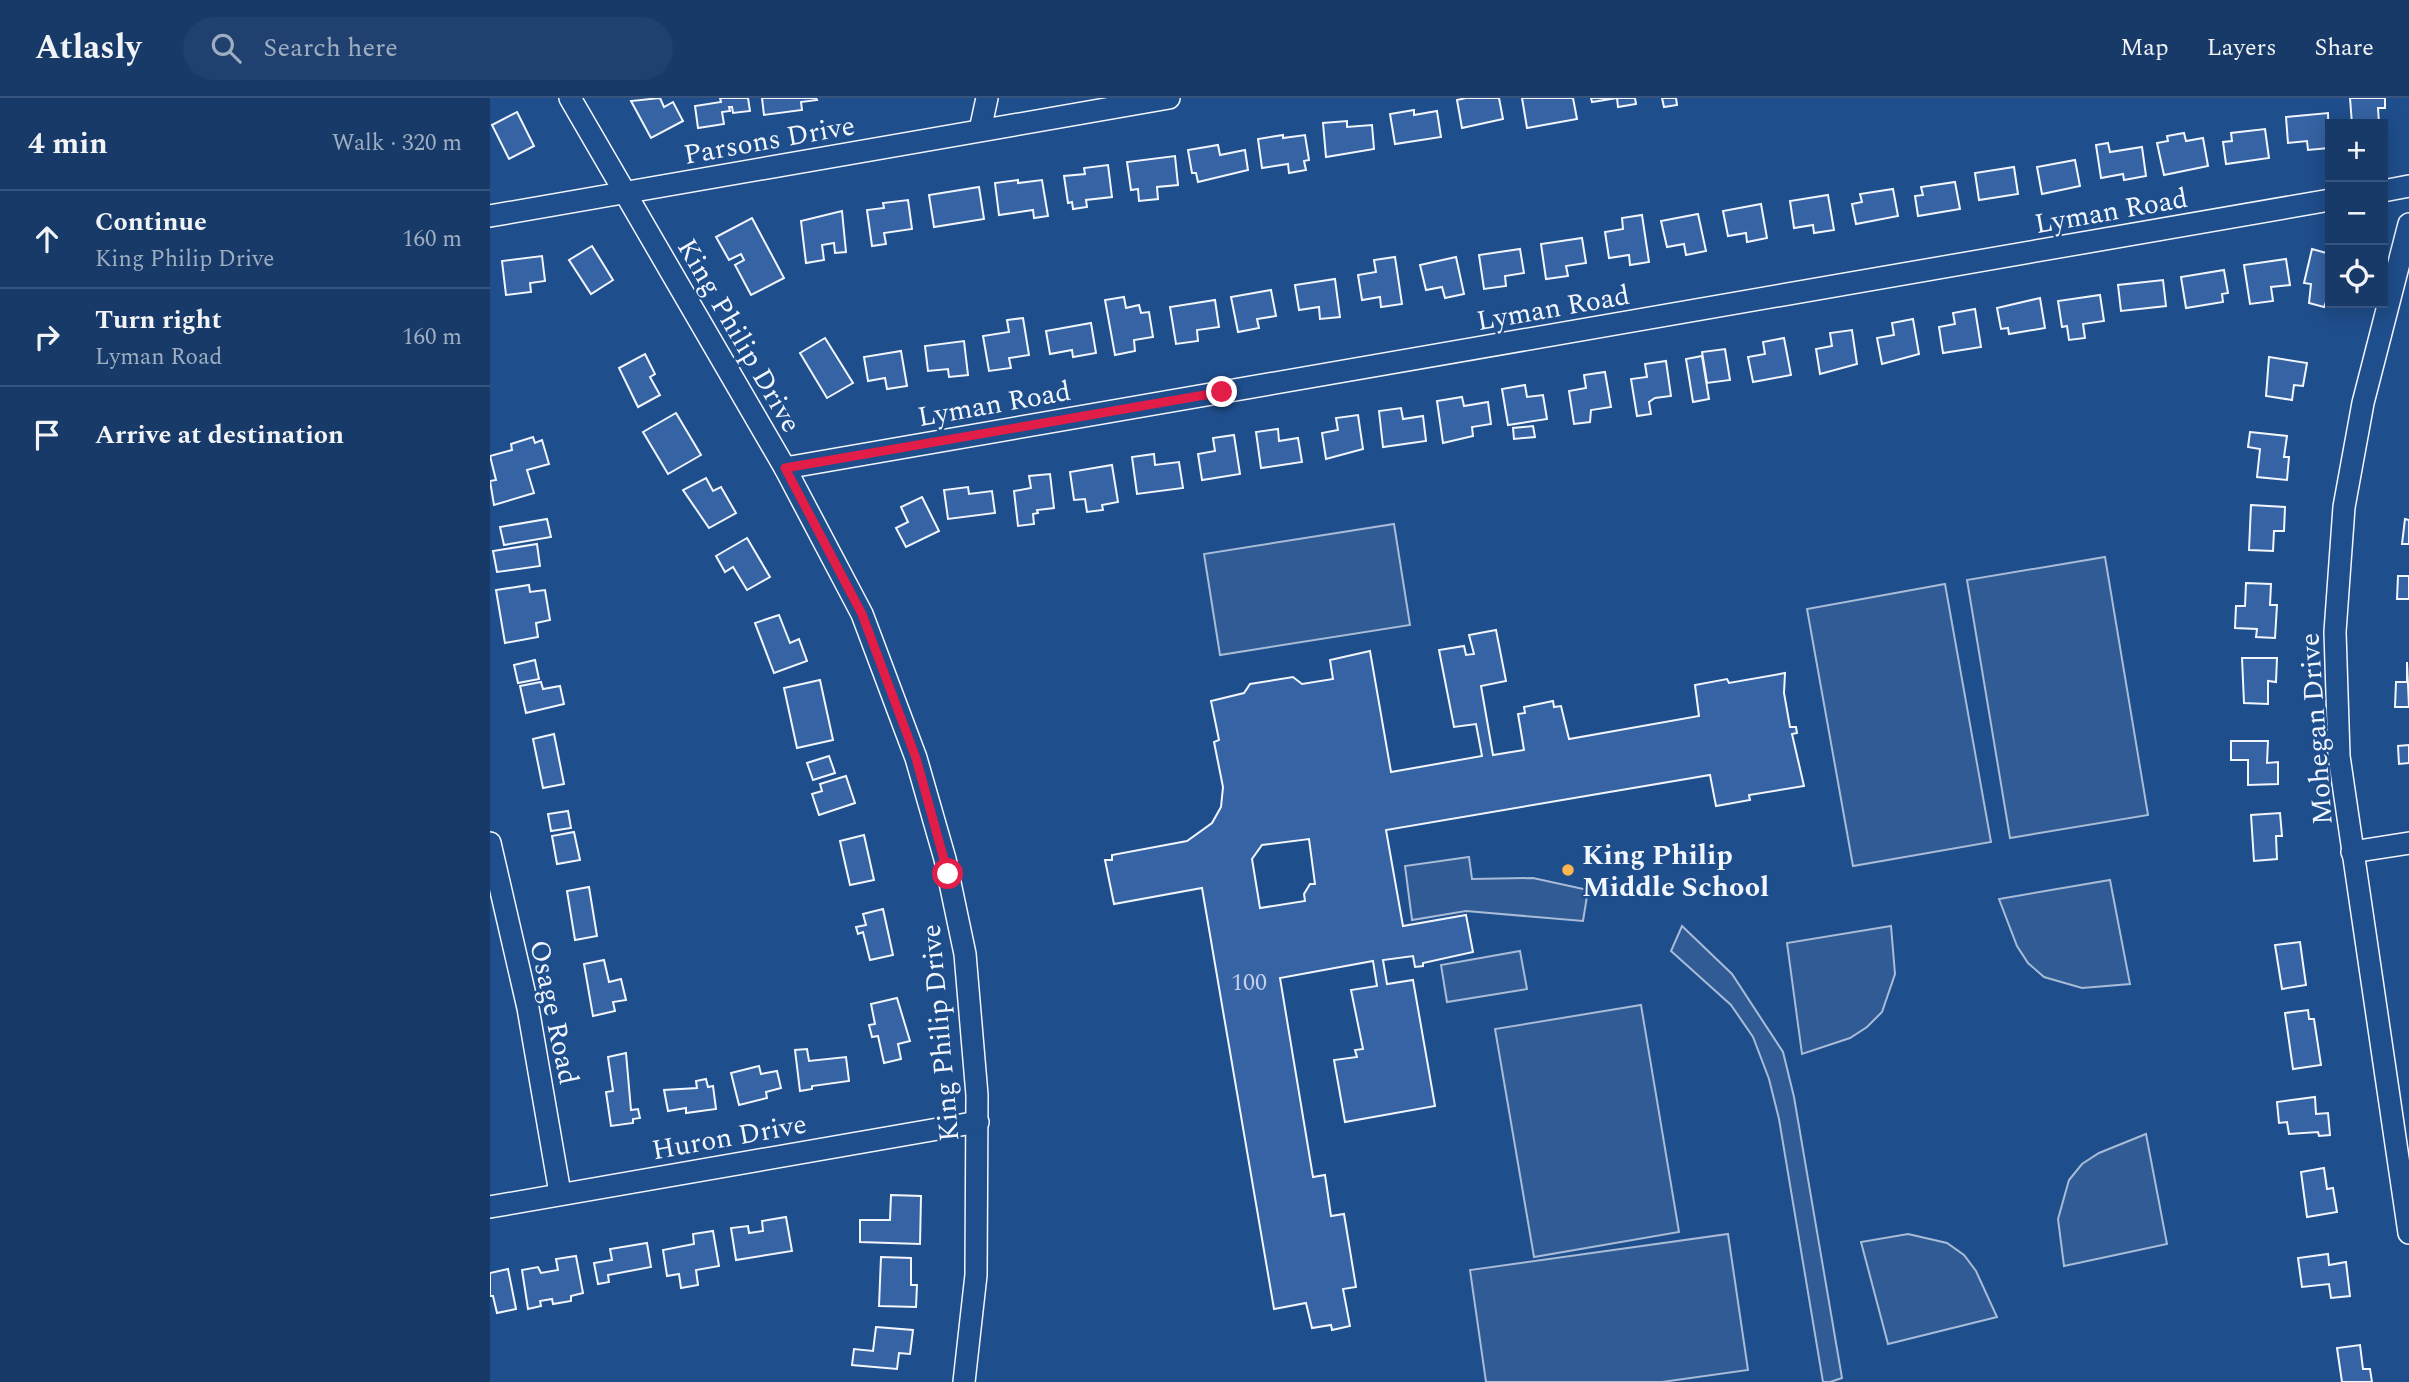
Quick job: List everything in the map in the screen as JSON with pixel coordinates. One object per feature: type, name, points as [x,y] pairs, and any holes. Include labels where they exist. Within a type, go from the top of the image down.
[{"type":"street","name":"King Philip Drive","points":[[570,98],[785,468],[862,614],[916,758],[945,859],[965,954],[978,1122],[976,1275],[964,1382]]},
{"type":"street","points":[[980,130],[987,98]]},
{"type":"street","name":"Parsons Drive","points":[[490,216],[1169,98]]},
{"type":"street","points":[[2388,190],[2409,186]]},
{"type":"street","name":"Lyman Road","points":[[785,468],[2325,201]]},
{"type":"street","name":"Mohegan Drive","points":[[2409,224],[2363,403],[2344,507],[2335,632],[2339,756],[2409,1233]]},
{"type":"street","name":"Osage Road","points":[[490,843],[528,1008],[560,1193]]},
{"type":"street","points":[[2352,852],[2409,843]]},
{"type":"street","name":"Huron Drive","points":[[490,1207],[978,1122]]},
{"type":"shaded area","points":[[1394,524],[1410,625],[1220,655],[1204,554]]},
{"type":"shaded area","points":[[2105,557],[2148,815],[2010,838],[1967,580]]},
{"type":"shaded area","points":[[1945,584],[1991,842],[1853,866],[1807,609]]},
{"type":"shaded area","points":[[1469,857],[1472,879],[1533,878],[1588,890],[1583,921],[1466,911],[1412,920],[1405,866]]},
{"type":"shaded area","points":[[2110,880],[2130,984],[2082,988],[2044,977],[2028,963],[2017,946],[1999,899]]},
{"type":"shaded area","points":[[1682,926],[1732,974],[1783,1052],[1794,1097],[1842,1378],[1823,1382],[1779,1119],[1769,1079],[1753,1037],[1731,1005],[1671,951]]},
{"type":"shaded area","points":[[1891,926],[1895,974],[1882,1012],[1867,1027],[1850,1038],[1802,1054],[1787,943]]},
{"type":"shaded area","points":[[1520,951],[1527,989],[1447,1002],[1441,965]]},
{"type":"shaded area","points":[[1641,1005],[1679,1232],[1534,1257],[1495,1029]]},
{"type":"shaded area","points":[[2146,1134],[2167,1244],[2064,1266],[2058,1219],[2069,1180],[2082,1164],[2099,1153]]},
{"type":"shaded area","points":[[1728,1234],[1748,1370],[1662,1382],[1486,1382],[1470,1270]]},
{"type":"shaded area","points":[[1908,1234],[1947,1243],[1964,1255],[1976,1271],[1997,1317],[1888,1344],[1861,1242]]},
{"type":"building","points":[[660,98],[664,107],[673,102],[683,121],[651,138],[631,101]]},
{"type":"building","points":[[720,98],[748,98],[750,111],[733,113],[732,107],[729,107],[730,111],[722,112],[724,124],[698,128],[695,106],[721,102]]},
{"type":"building","points":[[762,98],[817,100],[801,102],[802,110],[764,115]]},
{"type":"building","points":[[1499,98],[1503,119],[1462,128],[1457,100]]},
{"type":"building","points":[[1522,98],[1573,98],[1577,119],[1527,128]]},
{"type":"building","points":[[1591,98],[1617,98],[1592,102]]},
{"type":"building","points":[[1617,98],[1635,98],[1636,104],[1618,107]]},
{"type":"building","points":[[1662,98],[1676,98],[1677,105],[1664,107]]},
{"type":"building","points":[[2350,98],[2385,98],[2385,108],[2378,108],[2379,119],[2352,119]]},
{"type":"building","points":[[1414,110],[1414,115],[1437,111],[1441,137],[1395,144],[1390,114]]},
{"type":"building","points":[[517,112],[534,146],[509,159],[492,125]]},
{"type":"building","points":[[2328,113],[2328,119],[2325,119],[2325,148],[2308,150],[2307,141],[2288,143],[2286,117]]},
{"type":"building","points":[[1347,121],[1347,127],[1372,125],[1374,149],[1326,157],[1323,123]]},
{"type":"building","points":[[2265,129],[2269,158],[2226,164],[2223,142],[2232,141],[2231,133]]},
{"type":"building","points":[[2184,133],[2186,141],[2203,138],[2208,166],[2164,175],[2157,143],[2168,141],[2167,136]]},
{"type":"building","points":[[1283,135],[1283,138],[1305,135],[1309,160],[1304,161],[1306,170],[1289,173],[1288,164],[1262,168],[1258,139]]},
{"type":"building","points":[[2108,143],[2110,152],[2142,147],[2146,176],[2124,180],[2123,174],[2101,178],[2096,145]]},
{"type":"building","points":[[1218,145],[1220,155],[1245,150],[1248,170],[1198,182],[1196,173],[1192,173],[1188,150]]},
{"type":"building","points":[[1175,156],[1178,185],[1157,187],[1158,199],[1139,201],[1138,189],[1131,190],[1127,162]]},
{"type":"building","points":[[2075,160],[2080,186],[2042,194],[2037,167]]},
{"type":"building","points":[[1108,165],[1112,197],[1086,200],[1087,207],[1073,209],[1072,202],[1068,203],[1064,176],[1085,174],[1084,168]]},
{"type":"building","points":[[2014,167],[2018,194],[1979,200],[1975,173]]},
{"type":"building","points":[[1018,180],[1018,183],[1042,180],[1048,216],[1034,218],[1033,210],[999,215],[995,183]]},
{"type":"building","points":[[1955,182],[1960,209],[1918,216],[1915,196],[1923,195],[1921,187]]},
{"type":"building","points":[[979,187],[984,219],[934,227],[929,195]]},
{"type":"building","points":[[1893,189],[1898,216],[1856,224],[1852,204],[1862,202],[1860,194]]},
{"type":"building","points":[[1828,195],[1834,230],[1814,233],[1813,225],[1794,228],[1790,201]]},
{"type":"building","points":[[908,200],[912,229],[884,233],[886,244],[872,246],[867,210],[884,208],[883,203]]},
{"type":"building","points":[[1761,204],[1767,238],[1747,242],[1746,233],[1728,236],[1723,211]]},
{"type":"building","points":[[842,211],[846,252],[835,253],[834,243],[822,245],[824,260],[806,263],[801,221]]},
{"type":"building","points":[[1698,214],[1706,251],[1686,255],[1684,244],[1667,247],[1661,221]]},
{"type":"building","points":[[1642,215],[1649,262],[1630,265],[1629,255],[1609,258],[1605,232],[1623,229],[1622,218]]},
{"type":"building","points":[[752,218],[784,278],[751,295],[735,265],[744,260],[741,254],[729,260],[716,237]]},
{"type":"building","points":[[1582,238],[1586,263],[1566,266],[1568,276],[1546,279],[1541,244]]},
{"type":"building","points":[[592,246],[613,280],[591,294],[569,260]]},
{"type":"building","points":[[1520,249],[1524,273],[1505,276],[1506,286],[1484,289],[1479,255]]},
{"type":"building","points":[[2312,249],[2325,253],[2324,307],[2309,303],[2311,284],[2304,283]]},
{"type":"building","points":[[542,256],[545,281],[530,283],[531,292],[506,295],[502,261]]},
{"type":"building","points":[[1395,257],[1402,304],[1381,307],[1380,297],[1362,300],[1358,275],[1376,272],[1374,260]]},
{"type":"building","points":[[1456,257],[1464,294],[1445,298],[1442,287],[1426,290],[1420,265]]},
{"type":"building","points":[[2286,259],[2290,285],[2271,287],[2273,301],[2250,304],[2244,265]]},
{"type":"building","points":[[2224,270],[2228,293],[2222,294],[2223,302],[2186,308],[2181,277]]},
{"type":"building","points":[[1335,279],[1340,317],[1320,319],[1319,307],[1299,310],[1295,285]]},
{"type":"building","points":[[2163,280],[2166,306],[2121,311],[2118,285]]},
{"type":"building","points":[[1271,290],[1276,316],[1257,319],[1259,328],[1238,332],[1231,297]]},
{"type":"building","points":[[2100,295],[2104,321],[2083,324],[2085,338],[2069,340],[2067,326],[2062,327],[2058,301]]},
{"type":"building","points":[[1124,297],[1126,308],[1139,305],[1141,313],[1149,312],[1153,337],[1134,340],[1135,351],[1115,355],[1105,300]]},
{"type":"building","points":[[2040,298],[2045,328],[2009,334],[2008,328],[2001,329],[1997,308]]},
{"type":"building","points":[[1215,300],[1219,327],[1197,330],[1198,341],[1176,344],[1170,307]]},
{"type":"building","points":[[1975,309],[1981,347],[1943,353],[1939,327],[1955,324],[1953,313]]},
{"type":"building","points":[[1023,318],[1029,355],[1009,358],[1011,368],[989,371],[983,336],[1009,332],[1007,320]]},
{"type":"building","points":[[1913,319],[1919,354],[1882,364],[1877,338],[1894,335],[1892,323]]},
{"type":"building","points":[[1091,323],[1096,353],[1073,357],[1072,350],[1050,354],[1046,331]]},
{"type":"building","points":[[1852,330],[1857,364],[1820,374],[1816,349],[1832,346],[1830,333]]},
{"type":"building","points":[[825,338],[853,383],[827,398],[800,353]]},
{"type":"building","points":[[1784,338],[1791,375],[1753,382],[1748,357],[1765,354],[1763,342]]},
{"type":"building","points":[[964,341],[968,375],[949,377],[948,369],[928,371],[925,346]]},
{"type":"building","points":[[1725,349],[1730,380],[1707,383],[1702,352]]},
{"type":"building","points":[[901,351],[907,386],[887,389],[885,378],[868,381],[864,357]]},
{"type":"building","points":[[645,354],[655,374],[650,377],[660,395],[638,407],[619,368]]},
{"type":"building","points":[[1702,356],[1709,399],[1693,402],[1686,359]]},
{"type":"building","points":[[2269,357],[2307,363],[2303,386],[2294,385],[2292,400],[2266,396]]},
{"type":"building","points":[[1666,361],[1671,396],[1655,398],[1649,402],[1651,414],[1637,416],[1631,379],[1647,377],[1645,364]]},
{"type":"building","points":[[1605,372],[1611,407],[1591,410],[1590,422],[1574,424],[1569,391],[1586,388],[1584,375]]},
{"type":"building","points":[[1525,385],[1527,397],[1543,395],[1547,419],[1508,425],[1502,389]]},
{"type":"building","points":[[1462,397],[1464,406],[1488,402],[1491,424],[1472,427],[1473,436],[1443,443],[1437,401]]},
{"type":"building","points":[[1401,408],[1403,419],[1423,416],[1426,441],[1383,447],[1379,411]]},
{"type":"building","points":[[676,413],[701,455],[668,474],[643,432]]},
{"type":"building","points":[[1358,415],[1363,449],[1326,459],[1322,433],[1338,430],[1336,418]]},
{"type":"building","points":[[1533,426],[1535,437],[1514,439],[1513,428]]},
{"type":"building","points":[[1278,429],[1279,441],[1298,438],[1302,462],[1261,468],[1256,432]]},
{"type":"building","points":[[2250,432],[2287,436],[2284,457],[2289,457],[2287,480],[2257,477],[2260,449],[2248,447]]},
{"type":"building","points":[[1234,435],[1240,474],[1202,480],[1198,454],[1215,451],[1213,438]]},
{"type":"building","points":[[533,437],[535,443],[542,440],[549,464],[527,470],[534,493],[494,505],[490,481],[496,480],[490,456],[512,450],[511,444]]},
{"type":"building","points":[[1154,454],[1155,465],[1179,462],[1183,488],[1137,494],[1132,457]]},
{"type":"building","points":[[1112,465],[1118,502],[1102,505],[1103,510],[1087,512],[1085,499],[1074,500],[1070,472]]},
{"type":"building","points":[[1050,474],[1054,508],[1037,510],[1038,513],[1033,514],[1034,524],[1018,526],[1014,491],[1031,488],[1029,476]]},
{"type":"building","points":[[706,478],[713,491],[721,487],[736,513],[709,528],[683,490]]},
{"type":"building","points":[[968,487],[969,494],[992,491],[995,513],[948,519],[944,490]]},
{"type":"building","points":[[922,497],[939,531],[906,547],[896,528],[908,522],[901,507]]},
{"type":"building","points":[[2251,505],[2285,507],[2284,531],[2274,531],[2273,551],[2249,550]]},
{"type":"building","points":[[547,519],[551,537],[504,545],[500,527]]},
{"type":"building","points":[[2405,519],[2409,520],[2409,544],[2402,544]]},
{"type":"building","points":[[747,538],[770,577],[747,590],[733,567],[725,572],[716,556]]},
{"type":"building","points":[[537,544],[540,566],[497,572],[493,551]]},
{"type":"building","points":[[2398,576],[2409,576],[2409,599],[2397,599]]},
{"type":"building","points":[[2246,583],[2271,584],[2270,605],[2277,605],[2275,638],[2256,637],[2257,629],[2235,628],[2236,606],[2245,606]]},
{"type":"building","points":[[529,585],[530,592],[545,590],[550,620],[536,623],[538,637],[505,643],[496,590]]},
{"type":"building","points":[[779,615],[790,643],[799,639],[807,661],[774,673],[755,623]]},
{"type":"building","points":[[1496,630],[1506,681],[1481,686],[1493,755],[1524,750],[1518,714],[1525,713],[1524,707],[1553,701],[1554,707],[1561,706],[1569,739],[1699,716],[1695,685],[1727,679],[1729,683],[1785,673],[1784,693],[1790,727],[1796,727],[1797,733],[1792,734],[1804,786],[1749,795],[1750,800],[1716,806],[1710,775],[1386,830],[1403,926],[1466,915],[1473,952],[1415,967],[1413,956],[1383,960],[1387,984],[1413,980],[1435,1106],[1345,1122],[1334,1060],[1357,1057],[1355,1050],[1363,1049],[1351,990],[1377,986],[1373,961],[1280,978],[1313,1177],[1325,1175],[1331,1216],[1344,1214],[1356,1287],[1343,1289],[1350,1326],[1332,1330],[1331,1325],[1312,1328],[1306,1303],[1274,1309],[1202,888],[1114,904],[1105,860],[1112,860],[1112,855],[1187,841],[1212,823],[1221,807],[1223,787],[1214,742],[1219,740],[1211,701],[1244,693],[1250,684],[1293,677],[1302,684],[1333,679],[1330,660],[1370,651],[1391,772],[1482,756],[1476,724],[1454,727],[1439,650],[1464,646],[1466,655],[1474,654],[1469,635]],"holes":[[[1309,839],[1315,884],[1310,884],[1304,894],[1305,901],[1260,908],[1252,859],[1262,845]]]},
{"type":"building","points":[[2242,658],[2277,658],[2276,682],[2268,681],[2268,704],[2244,703]]},
{"type":"building","points":[[535,660],[539,679],[518,683],[514,665]]},
{"type":"building","points":[[2407,662],[2409,707],[2395,707],[2396,682],[2407,682]]},
{"type":"building","points":[[820,680],[833,740],[797,748],[784,688]]},
{"type":"building","points":[[541,682],[543,689],[560,686],[564,704],[526,713],[520,686]]},
{"type":"building","points":[[554,734],[564,784],[543,788],[533,739]]},
{"type":"building","points":[[2231,741],[2268,741],[2267,763],[2278,762],[2278,784],[2248,785],[2248,760],[2231,760]]},
{"type":"building","points":[[2409,745],[2409,763],[2399,764],[2398,746]]},
{"type":"building","points":[[829,756],[835,773],[813,780],[807,763]]},
{"type":"building","points":[[846,776],[855,803],[819,815],[812,794],[822,791],[820,784]]},
{"type":"building","points":[[568,811],[571,828],[551,831],[548,814]]},
{"type":"building","points":[[2280,813],[2282,836],[2276,836],[2277,859],[2254,861],[2251,815]]},
{"type":"building","points":[[574,832],[580,860],[557,864],[552,836]]},
{"type":"building","points":[[864,835],[874,880],[850,885],[840,841]]},
{"type":"building","points":[[589,887],[597,936],[575,940],[567,891]]},
{"type":"building","points":[[883,909],[893,955],[870,960],[863,932],[858,934],[856,927],[866,925],[863,914]]},
{"type":"building","points":[[2300,942],[2306,985],[2282,989],[2275,945]]},
{"type":"building","points":[[604,960],[609,982],[621,979],[626,1000],[613,1002],[615,1011],[593,1016],[584,964]]},
{"type":"building","points":[[897,998],[910,1041],[898,1044],[901,1059],[884,1063],[878,1036],[872,1037],[869,1025],[875,1024],[871,1004]]},
{"type":"building","points":[[2308,1010],[2309,1019],[2314,1019],[2321,1065],[2293,1069],[2285,1013]]},
{"type":"building","points":[[807,1049],[809,1061],[846,1057],[849,1081],[812,1086],[812,1089],[800,1091],[795,1050]]},
{"type":"building","points":[[626,1053],[631,1110],[638,1109],[640,1118],[633,1119],[633,1123],[611,1126],[606,1092],[613,1091],[608,1057]]},
{"type":"building","points":[[759,1066],[761,1074],[777,1071],[781,1088],[766,1092],[767,1098],[739,1105],[731,1073]]},
{"type":"building","points":[[706,1079],[708,1087],[713,1086],[716,1109],[686,1113],[686,1108],[668,1111],[664,1090],[697,1088],[696,1081]]},
{"type":"building","points":[[2315,1097],[2316,1114],[2328,1113],[2330,1135],[2319,1136],[2318,1132],[2289,1134],[2287,1122],[2279,1123],[2277,1102]]},
{"type":"building","points":[[2324,1168],[2327,1189],[2333,1188],[2337,1212],[2307,1217],[2301,1172]]},
{"type":"building","points":[[891,1195],[921,1196],[920,1244],[860,1242],[860,1220],[890,1220]]},
{"type":"building","points":[[786,1217],[792,1251],[736,1260],[731,1228],[748,1226],[749,1233],[763,1231],[762,1221]]},
{"type":"building","points":[[713,1231],[719,1266],[696,1270],[698,1285],[681,1288],[679,1274],[667,1276],[663,1250],[694,1244],[693,1234]]},
{"type":"building","points":[[647,1243],[651,1267],[608,1275],[609,1282],[598,1284],[594,1263],[612,1260],[610,1249]]},
{"type":"building","points":[[2328,1254],[2329,1265],[2346,1262],[2350,1296],[2331,1298],[2329,1284],[2302,1287],[2298,1258]]},
{"type":"building","points":[[576,1256],[583,1293],[571,1296],[571,1301],[553,1304],[552,1299],[540,1301],[541,1306],[528,1309],[522,1270],[538,1267],[541,1273],[558,1270],[556,1259]]},
{"type":"building","points":[[881,1257],[911,1258],[911,1285],[917,1285],[916,1307],[879,1306]]},
{"type":"building","points":[[508,1269],[516,1309],[497,1313],[493,1296],[490,1296],[490,1273]]},
{"type":"building","points":[[876,1327],[913,1330],[910,1354],[899,1353],[897,1369],[852,1365],[854,1349],[873,1351]]},
{"type":"building","points":[[2360,1345],[2363,1369],[2370,1369],[2372,1382],[2342,1382],[2337,1348]]},
{"type":"place","name":"King Philip Middle School","points":[[1568,870]]},
{"type":"route","points":[[948,874],[916,758],[862,614],[785,468],[1222,392]]}]
